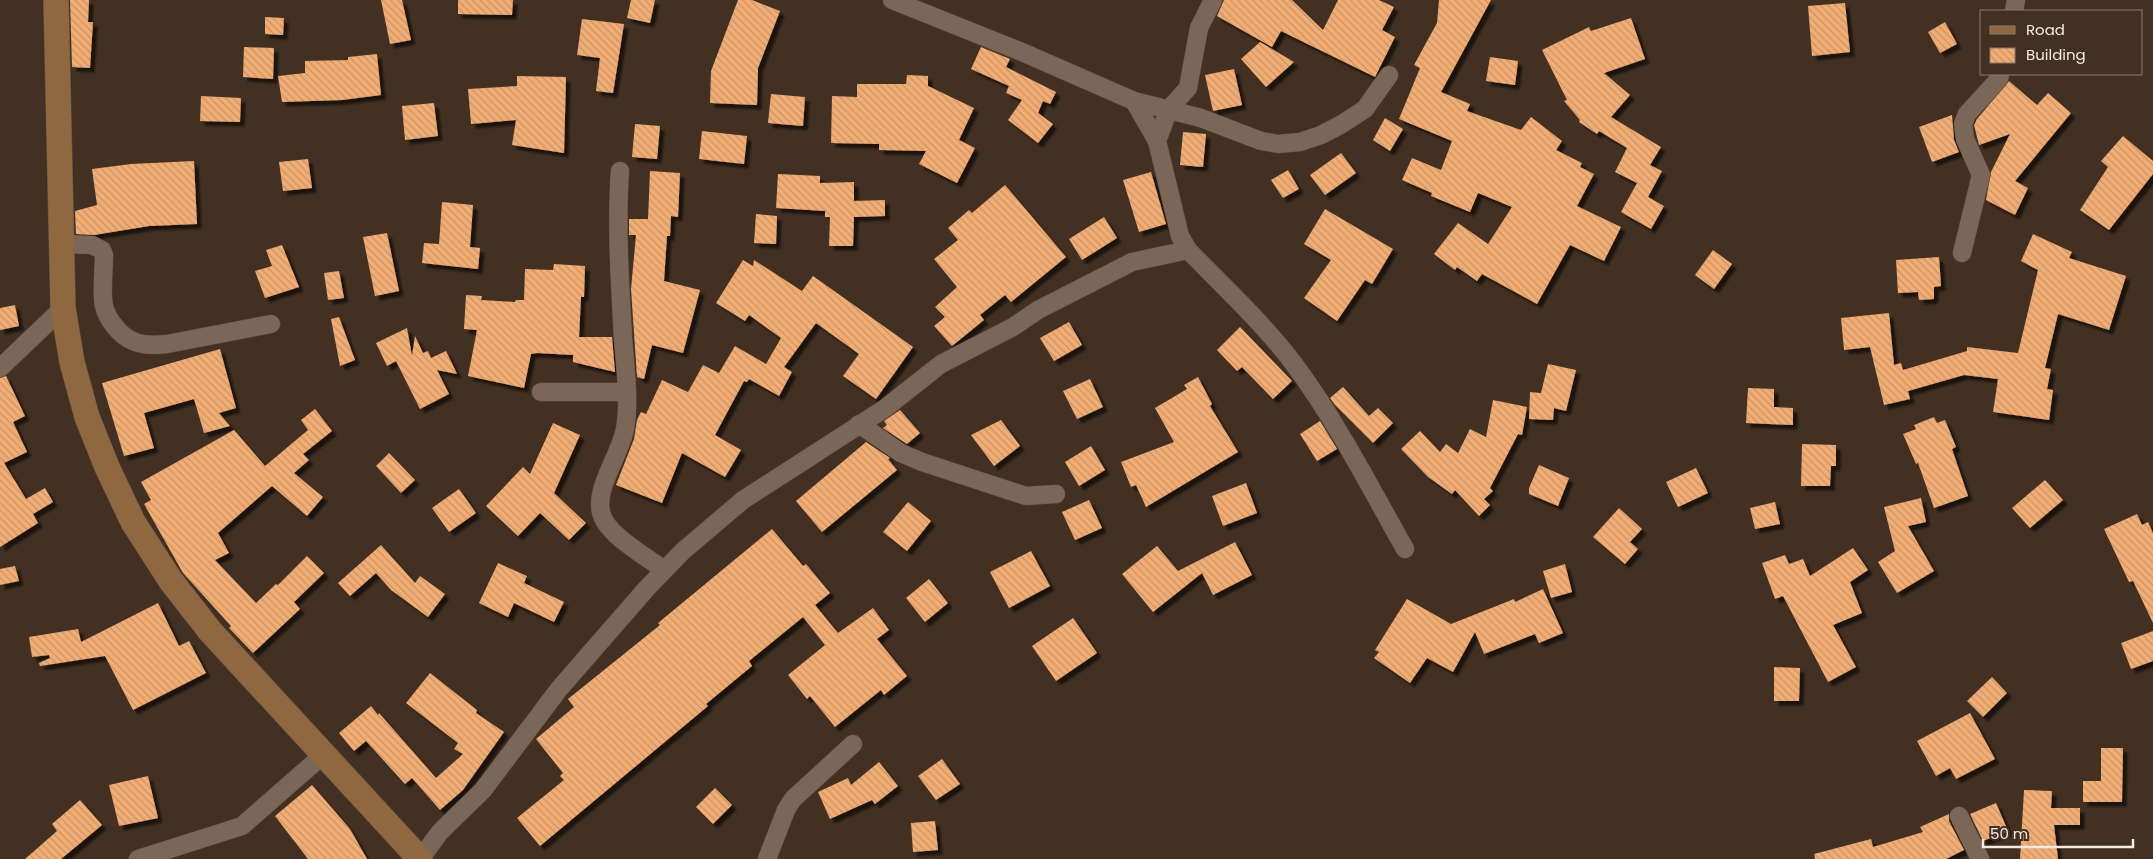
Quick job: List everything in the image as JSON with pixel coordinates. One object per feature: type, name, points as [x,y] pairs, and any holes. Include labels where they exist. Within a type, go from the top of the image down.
[{"type":"main road","points":[[56,0],[63,308],[72,362],[87,417],[107,466],[133,522],[171,581],[210,631],[420,859]]},
{"type":"street","points":[[892,0],[1022,52],[1134,101],[1216,122],[1261,141],[1278,144],[1300,142],[1321,135],[1366,109],[1389,75]]},
{"type":"street","points":[[1157,141],[1169,109],[1188,88],[1199,28],[1213,0]]},
{"type":"street","points":[[1962,253],[1981,175],[1965,139],[1964,124],[1967,114],[1999,79],[2000,75]]},
{"type":"street","points":[[1134,101],[1157,141],[1180,236],[1188,250],[1266,332],[1293,364],[1329,415],[1405,549]]},
{"type":"street","points":[[620,171],[617,220],[626,392],[625,426],[622,443],[601,492],[600,511],[607,526],[664,570]]},
{"type":"street","points":[[61,244],[92,245],[102,250],[104,255],[104,306],[119,331],[132,341],[150,345],[167,344],[271,324]]},
{"type":"street","points":[[420,859],[440,832],[484,790],[559,689],[664,570],[683,551],[743,500],[884,409],[940,364],[1013,327],[1038,310],[1132,262],[1188,250]]},
{"type":"street","points":[[0,368],[63,308]]},
{"type":"street","points":[[541,392],[626,392]]},
{"type":"street","points":[[859,424],[901,453],[922,462],[1026,496],[1056,494]]},
{"type":"street","points":[[767,859],[786,810],[793,799],[853,744]]},
{"type":"street","points":[[138,859],[242,826],[324,755]]},
{"type":"street","points":[[1959,816],[1980,859]]},
{"type":"building","points":[[70,0],[89,0],[88,22],[93,22],[90,68],[72,67]]},
{"type":"building","points":[[381,0],[402,0],[411,40],[390,44]]},
{"type":"building","points":[[458,0],[513,0],[512,15],[458,14]]},
{"type":"building","points":[[631,0],[655,0],[650,23],[627,18]]},
{"type":"building","points":[[738,0],[752,0],[780,11],[758,68],[757,105],[710,103],[711,71]]},
{"type":"building","points":[[1224,0],[1292,0],[1323,30],[1338,0],[1379,0],[1394,7],[1382,30],[1395,37],[1375,77],[1281,31],[1272,47],[1217,16]]},
{"type":"building","points":[[1439,0],[1491,0],[1441,92],[1470,104],[1467,111],[1521,130],[1531,117],[1562,141],[1556,150],[1582,163],[1580,167],[1594,174],[1577,206],[1621,227],[1604,261],[1570,245],[1537,304],[1482,274],[1477,281],[1457,267],[1455,270],[1434,254],[1458,223],[1488,244],[1512,207],[1478,193],[1470,212],[1431,196],[1432,193],[1402,180],[1412,158],[1441,170],[1452,141],[1399,119],[1420,68],[1414,65],[1437,23]]},
{"type":"building","points":[[1845,3],[1850,52],[1812,56],[1808,6]]},
{"type":"building","points":[[265,17],[284,18],[283,35],[265,34]]},
{"type":"building","points":[[1631,18],[1645,59],[1604,73],[1630,95],[1611,117],[1661,147],[1650,165],[1662,171],[1648,197],[1664,206],[1651,229],[1621,212],[1637,183],[1615,172],[1627,148],[1599,131],[1597,134],[1579,122],[1580,120],[1564,101],[1567,100],[1542,50],[1589,27],[1591,31]]},
{"type":"building","points":[[582,19],[624,24],[613,93],[596,91],[600,58],[577,55]]},
{"type":"building","points":[[1945,22],[1957,44],[1940,53],[1928,32]]},
{"type":"building","points":[[1260,42],[1294,62],[1266,87],[1241,59]]},
{"type":"building","points":[[244,47],[274,48],[273,79],[243,77]]},
{"type":"building","points":[[981,47],[1010,59],[1006,67],[1056,92],[1050,104],[1043,101],[1038,113],[1053,124],[1038,143],[1008,120],[1022,100],[1006,93],[1009,86],[971,69]]},
{"type":"building","points":[[377,54],[381,95],[342,100],[282,102],[278,76],[305,73],[305,61],[348,60],[348,57]]},
{"type":"building","points":[[1490,57],[1518,61],[1515,85],[1486,81]]},
{"type":"building","points":[[1234,69],[1242,105],[1213,111],[1205,75]]},
{"type":"building","points":[[907,75],[928,76],[928,86],[974,108],[959,140],[975,148],[957,183],[919,164],[926,151],[879,150],[879,144],[831,143],[832,96],[857,97],[857,84],[906,84]]},
{"type":"building","points":[[517,76],[566,77],[564,153],[512,145],[516,120],[471,124],[468,89],[517,86]]},
{"type":"building","points":[[2009,81],[2037,105],[2048,93],[2071,113],[2015,181],[2028,188],[2015,215],[1986,200],[1991,172],[2010,134],[1979,145],[1974,125]]},
{"type":"building","points":[[771,94],[805,97],[803,126],[768,123]]},
{"type":"building","points":[[201,96],[241,98],[240,122],[200,121]]},
{"type":"building","points":[[434,103],[438,136],[405,140],[402,106]]},
{"type":"building","points":[[1952,115],[1954,140],[1959,152],[1932,162],[1919,127]]},
{"type":"building","points":[[1385,118],[1403,129],[1390,151],[1373,140]]},
{"type":"building","points":[[635,124],[660,126],[657,159],[632,157]]},
{"type":"building","points":[[702,131],[747,136],[744,164],[699,159]]},
{"type":"building","points":[[1183,132],[1206,134],[1203,167],[1180,165]]},
{"type":"building","points":[[2123,136],[2153,161],[2153,174],[2109,230],[2080,210],[2108,167],[2101,161]]},
{"type":"building","points":[[1341,153],[1356,173],[1325,195],[1310,175]]},
{"type":"building","points":[[308,159],[312,188],[283,191],[279,162]]},
{"type":"building","points":[[194,161],[197,224],[149,226],[94,235],[76,234],[75,211],[97,205],[92,169],[131,164]]},
{"type":"building","points":[[1288,170],[1299,189],[1283,198],[1271,180]]},
{"type":"building","points":[[650,171],[680,173],[678,217],[671,216],[670,236],[667,236],[664,281],[700,290],[683,353],[652,345],[644,379],[637,377],[631,289],[636,235],[629,235],[629,219],[648,219]]},
{"type":"building","points":[[1151,172],[1166,224],[1139,232],[1123,180]]},
{"type":"building","points":[[778,174],[820,176],[820,183],[854,182],[854,201],[885,200],[885,216],[854,217],[853,246],[829,246],[830,217],[825,217],[825,211],[776,208]]},
{"type":"building","points":[[1005,185],[1066,257],[1011,302],[1005,295],[980,315],[984,320],[952,346],[934,326],[945,317],[935,307],[957,287],[934,259],[958,240],[948,228],[969,210],[972,213]]},
{"type":"building","points":[[442,202],[473,205],[470,247],[480,248],[478,269],[422,263],[424,243],[439,244]]},
{"type":"building","points":[[1325,209],[1393,249],[1372,284],[1365,280],[1337,321],[1304,298],[1331,260],[1304,244]]},
{"type":"building","points":[[756,214],[777,216],[776,244],[754,243]]},
{"type":"building","points":[[1104,217],[1117,238],[1082,260],[1069,239]]},
{"type":"building","points":[[387,233],[399,291],[375,296],[363,237]]},
{"type":"building","points":[[2033,234],[2072,252],[2069,258],[2126,276],[2109,330],[2058,314],[2045,368],[2051,369],[2047,389],[2053,390],[2049,420],[1993,412],[1998,379],[1964,375],[1908,391],[1910,399],[1884,405],[1870,347],[1844,350],[1841,318],[1889,313],[1894,365],[1901,363],[1903,370],[1967,351],[1967,347],[2018,353],[2038,270],[2021,261]]},
{"type":"building","points":[[282,245],[299,287],[265,298],[255,271],[272,266],[266,250]]},
{"type":"building","points":[[1713,250],[1732,264],[1714,289],[1695,275]]},
{"type":"building","points":[[1939,257],[1941,286],[1934,287],[1934,299],[1919,300],[1918,292],[1898,293],[1896,260]]},
{"type":"building","points":[[743,260],[753,266],[754,260],[802,291],[813,276],[913,347],[876,399],[843,376],[859,354],[816,323],[784,367],[792,372],[779,396],[749,379],[747,382],[744,381],[715,435],[741,450],[725,477],[682,453],[662,503],[616,485],[634,439],[637,420],[641,412],[646,414],[662,380],[688,392],[703,365],[719,373],[735,346],[766,364],[781,338],[749,315],[745,321],[716,303]]},
{"type":"building","points":[[554,264],[585,266],[584,297],[581,297],[579,337],[612,337],[615,372],[573,362],[573,355],[537,353],[531,354],[524,388],[468,376],[477,330],[464,329],[466,295],[482,296],[481,300],[515,302],[516,300],[524,300],[525,269],[553,270]]},
{"type":"building","points":[[339,271],[344,298],[328,300],[324,273]]},
{"type":"building","points":[[15,305],[19,326],[0,330],[0,308]]},
{"type":"building","points":[[339,317],[355,360],[340,366],[331,319]]},
{"type":"building","points":[[1069,322],[1082,345],[1054,361],[1040,338]]},
{"type":"building","points":[[1240,327],[1292,381],[1273,399],[1242,367],[1237,371],[1217,350]]},
{"type":"building","points":[[407,328],[412,356],[415,336],[423,353],[428,351],[431,358],[446,351],[457,374],[437,370],[449,394],[420,409],[396,361],[387,366],[376,343]]},
{"type":"building","points":[[220,349],[236,408],[219,413],[230,426],[204,433],[194,399],[144,413],[154,448],[124,456],[102,383]]},
{"type":"building","points":[[1548,364],[1576,370],[1566,411],[1554,408],[1553,420],[1529,419],[1530,392],[1541,393]]},
{"type":"building","points":[[6,376],[25,416],[13,422],[27,452],[4,463],[26,499],[45,488],[53,502],[33,514],[38,523],[0,547],[0,378]]},
{"type":"building","points":[[1198,377],[1212,404],[1210,406],[1238,452],[1146,507],[1136,485],[1131,487],[1121,462],[1174,442],[1155,408],[1187,389],[1184,385]]},
{"type":"building","points":[[1090,379],[1103,407],[1077,419],[1063,391]]},
{"type":"building","points":[[1343,387],[1369,416],[1378,408],[1393,423],[1373,443],[1330,398]]},
{"type":"building","points":[[1748,388],[1774,389],[1774,407],[1793,408],[1793,425],[1746,423]]},
{"type":"building","points":[[1493,400],[1527,407],[1522,435],[1518,434],[1490,488],[1493,491],[1484,499],[1490,505],[1479,516],[1455,490],[1452,494],[1428,477],[1401,449],[1420,431],[1440,452],[1446,444],[1458,453],[1470,429],[1486,437]]},
{"type":"building","points":[[315,409],[332,431],[303,454],[309,460],[294,473],[323,497],[307,516],[272,486],[218,533],[229,553],[215,560],[256,603],[276,584],[278,585],[307,556],[324,573],[294,602],[300,609],[253,653],[229,628],[231,626],[183,573],[144,504],[151,500],[141,482],[234,430],[265,466],[308,430],[301,420]]},
{"type":"building","points":[[900,410],[920,433],[907,444],[883,428],[887,425],[884,421]]},
{"type":"building","points":[[1934,417],[1937,423],[1945,420],[1956,447],[1952,449],[1968,496],[1934,508],[1918,463],[1916,464],[1903,434],[1916,429],[1914,425]]},
{"type":"building","points":[[1001,420],[1020,446],[994,466],[971,435]]},
{"type":"building","points":[[1320,421],[1337,449],[1317,461],[1300,434]]},
{"type":"building","points":[[553,423],[580,435],[554,493],[586,523],[569,540],[540,513],[518,536],[486,506],[523,467],[530,474]]},
{"type":"building","points":[[866,442],[890,458],[888,459],[897,470],[822,532],[796,501]]},
{"type":"building","points":[[1802,444],[1836,445],[1836,466],[1831,466],[1830,486],[1801,486]]},
{"type":"building","points":[[1091,446],[1105,470],[1079,486],[1065,462]]},
{"type":"building","points":[[389,453],[415,480],[401,493],[376,466]]},
{"type":"building","points":[[1539,465],[1569,478],[1558,506],[1529,494],[1529,488]]},
{"type":"building","points":[[1696,468],[1708,493],[1678,507],[1666,482]]},
{"type":"building","points":[[2045,480],[2063,500],[2030,528],[2012,508]]},
{"type":"building","points":[[1246,483],[1257,513],[1223,526],[1212,496]]},
{"type":"building","points":[[459,489],[476,513],[449,532],[432,508]]},
{"type":"building","points":[[1921,498],[1926,522],[1908,526],[1934,571],[1897,593],[1878,562],[1895,551],[1884,507]]},
{"type":"building","points":[[1089,500],[1102,528],[1075,540],[1062,512]]},
{"type":"building","points":[[908,502],[931,521],[907,551],[883,532]]},
{"type":"building","points":[[1775,502],[1780,524],[1755,529],[1750,508]]},
{"type":"building","points":[[1619,508],[1642,529],[1630,542],[1638,549],[1625,564],[1593,537]]},
{"type":"building","points":[[2137,514],[2142,525],[2148,522],[2153,533],[2153,623],[2133,581],[2129,582],[2104,529]]},
{"type":"building","points":[[772,529],[803,566],[806,564],[830,593],[815,605],[838,633],[873,608],[889,630],[877,639],[907,676],[884,695],[881,690],[835,727],[810,696],[807,699],[788,675],[825,645],[803,617],[749,661],[752,666],[706,704],[708,706],[540,846],[517,818],[564,780],[560,776],[563,773],[536,739],[574,707],[568,699],[660,625],[658,623]]},
{"type":"building","points":[[1235,542],[1252,575],[1213,595],[1202,573],[1153,612],[1122,574],[1157,546],[1178,571]]},
{"type":"building","points":[[381,545],[415,583],[420,576],[445,594],[428,617],[391,590],[376,573],[350,596],[338,583]]},
{"type":"building","points":[[1853,548],[1868,570],[1850,582],[1862,613],[1833,625],[1856,667],[1828,682],[1783,596],[1775,599],[1762,563],[1785,555],[1789,564],[1803,559],[1810,576]]},
{"type":"building","points":[[1031,551],[1050,586],[1009,608],[990,572]]},
{"type":"building","points":[[498,563],[527,576],[524,583],[564,602],[554,622],[514,603],[508,617],[479,603]]},
{"type":"building","points":[[1565,564],[1572,592],[1551,598],[1543,571]]},
{"type":"building","points":[[15,566],[19,581],[0,585],[0,569]]},
{"type":"building","points":[[929,579],[948,603],[925,622],[906,598]]},
{"type":"building","points":[[1543,589],[1563,633],[1539,643],[1535,634],[1484,654],[1475,632],[1453,672],[1427,658],[1410,683],[1374,658],[1379,652],[1375,650],[1407,599],[1451,624],[1514,599],[1515,602]]},
{"type":"building","points":[[158,603],[179,646],[189,641],[206,673],[133,710],[105,656],[40,666],[39,663],[50,658],[49,655],[32,657],[29,637],[78,629],[81,642]]},
{"type":"building","points":[[1073,618],[1097,653],[1056,681],[1032,646]]},
{"type":"building","points":[[2153,631],[2153,661],[2131,669],[2121,643]]},
{"type":"building","points":[[1774,667],[1800,668],[1799,701],[1774,701]]},
{"type":"building","points":[[430,673],[477,710],[476,713],[504,732],[463,790],[440,810],[412,778],[405,784],[366,741],[354,751],[339,733],[371,706],[436,778],[463,754],[454,749],[458,743],[406,703]]},
{"type":"building","points":[[1992,677],[2007,693],[1983,717],[1967,701]]},
{"type":"building","points":[[1970,713],[1995,759],[1956,779],[1950,768],[1936,776],[1917,741]]},
{"type":"building","points":[[2101,748],[2123,748],[2122,802],[2083,802],[2083,781],[2101,781]]},
{"type":"building","points":[[942,759],[960,784],[936,800],[918,776]]},
{"type":"building","points":[[879,762],[898,786],[875,804],[872,800],[830,819],[818,792],[848,778],[851,785]]},
{"type":"building","points":[[148,776],[158,818],[119,826],[109,785]]},
{"type":"building","points":[[312,785],[350,829],[367,859],[308,859],[275,816]]},
{"type":"building","points":[[715,788],[732,805],[713,824],[696,807]]},
{"type":"building","points":[[2024,790],[2052,791],[2051,808],[2080,808],[2080,825],[2054,825],[2058,859],[2020,859]]},
{"type":"building","points":[[80,800],[102,825],[61,859],[25,859],[57,831],[52,824]]},
{"type":"building","points":[[1996,803],[2008,831],[1983,841],[1970,814]]},
{"type":"building","points":[[1949,814],[1949,821],[1964,850],[1946,859],[1815,859],[1814,854],[1871,839],[1873,847],[1923,832],[1920,827]]},
{"type":"building","points":[[935,821],[938,850],[913,852],[911,823]]}]
